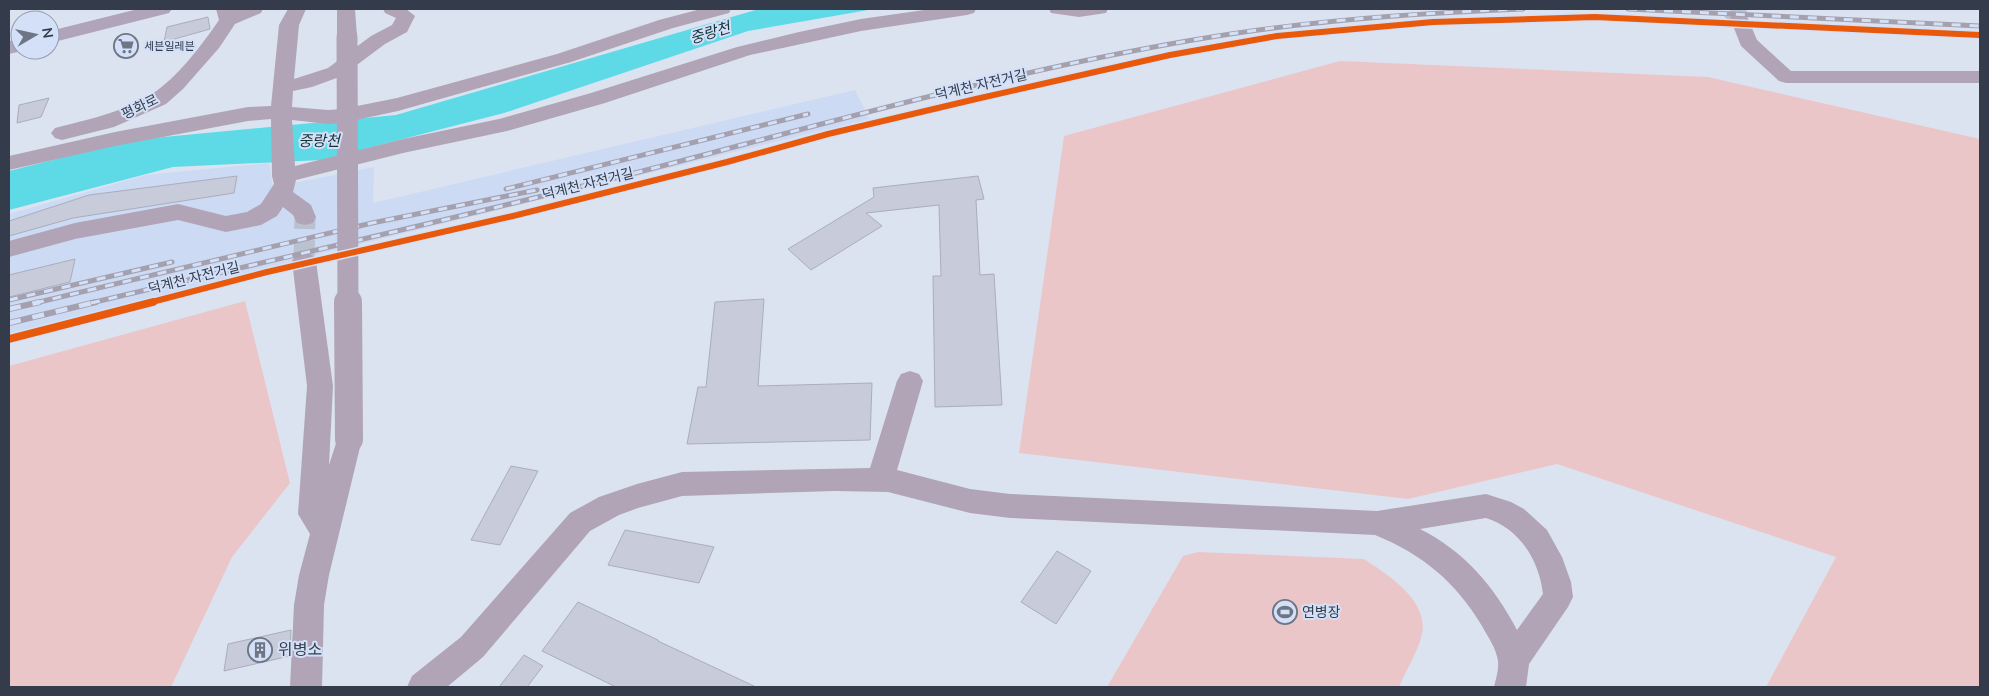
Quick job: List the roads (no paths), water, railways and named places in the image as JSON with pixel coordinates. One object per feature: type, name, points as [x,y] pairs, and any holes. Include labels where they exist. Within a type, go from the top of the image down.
[{"type":"main road","points":[[60,34],[162,9]]},
{"type":"street","points":[[226,14],[254,9]]},
{"type":"street","points":[[9,249],[74,231],[178,212],[226,224],[253,219],[269,210],[283,180],[283,129],[281,114],[289,25],[297,9]]},
{"type":"street","points":[[284,87],[305,83],[335,72],[378,40],[400,28],[406,16],[392,9]]},
{"type":"street","points":[[9,163],[115,139],[174,130],[248,114],[328,117],[342,116],[398,104],[564,58],[666,24],[722,9]]},
{"type":"street","points":[[283,180],[402,146],[500,126],[598,98],[735,54],[861,25],[967,9]]},
{"type":"street","points":[[1058,9],[1079,11],[1100,9]]},
{"type":"street","name":"평화로","points":[[9,146],[107,122],[159,99],[176,85],[200,57],[226,14]]},
{"type":"street","points":[[306,687],[309,605],[349,438],[347,18]]},
{"type":"street","points":[[1738,18],[1748,42],[1786,77],[1980,77]]},
{"type":"street","points":[[283,180],[305,217]]},
{"type":"street","points":[[304,261],[320,386],[312,514],[325,532]]},
{"type":"street","points":[[880,480],[910,381]]},
{"type":"street","points":[[423,687],[472,647],[580,522],[609,506],[682,484],[880,480],[888,480],[970,501],[1010,506],[1376,523],[1486,506],[1500,509],[1515,517],[1529,529],[1539,542],[1554,571],[1558,585],[1558,597],[1512,673]]},
{"type":"street","points":[[1376,523],[1406,534],[1432,550],[1455,568],[1476,589],[1508,640],[1512,673]]},
{"type":"water","name":"중랑천","points":[[759,9],[874,9],[748,31],[504,113],[321,160],[173,167],[9,210],[9,171],[132,140],[396,115]]},
{"type":"tunnel","points":[[1732,9],[1739,18]]},
{"type":"tunnel","points":[[304,261],[305,217]]},
{"type":"railway","points":[[91,303],[567,190],[983,83],[1123,53],[1234,33],[1316,23],[1440,13],[1523,9]]},
{"type":"railway","points":[[1628,9],[1980,26]]},
{"type":"railway","points":[[506,189],[808,114]]},
{"type":"railway","points":[[35,303],[372,223],[537,190]]},
{"type":"railway","points":[[9,300],[172,262]]},
{"type":"railway","points":[[9,309],[40,302]]},
{"type":"railway","points":[[9,323],[96,302]]},
{"type":"place","name":"세븐일레븐","points":[[126,46]]},
{"type":"place","name":"연병장","points":[[1285,612]]},
{"type":"place","name":"위병소","points":[[260,650]]}]
